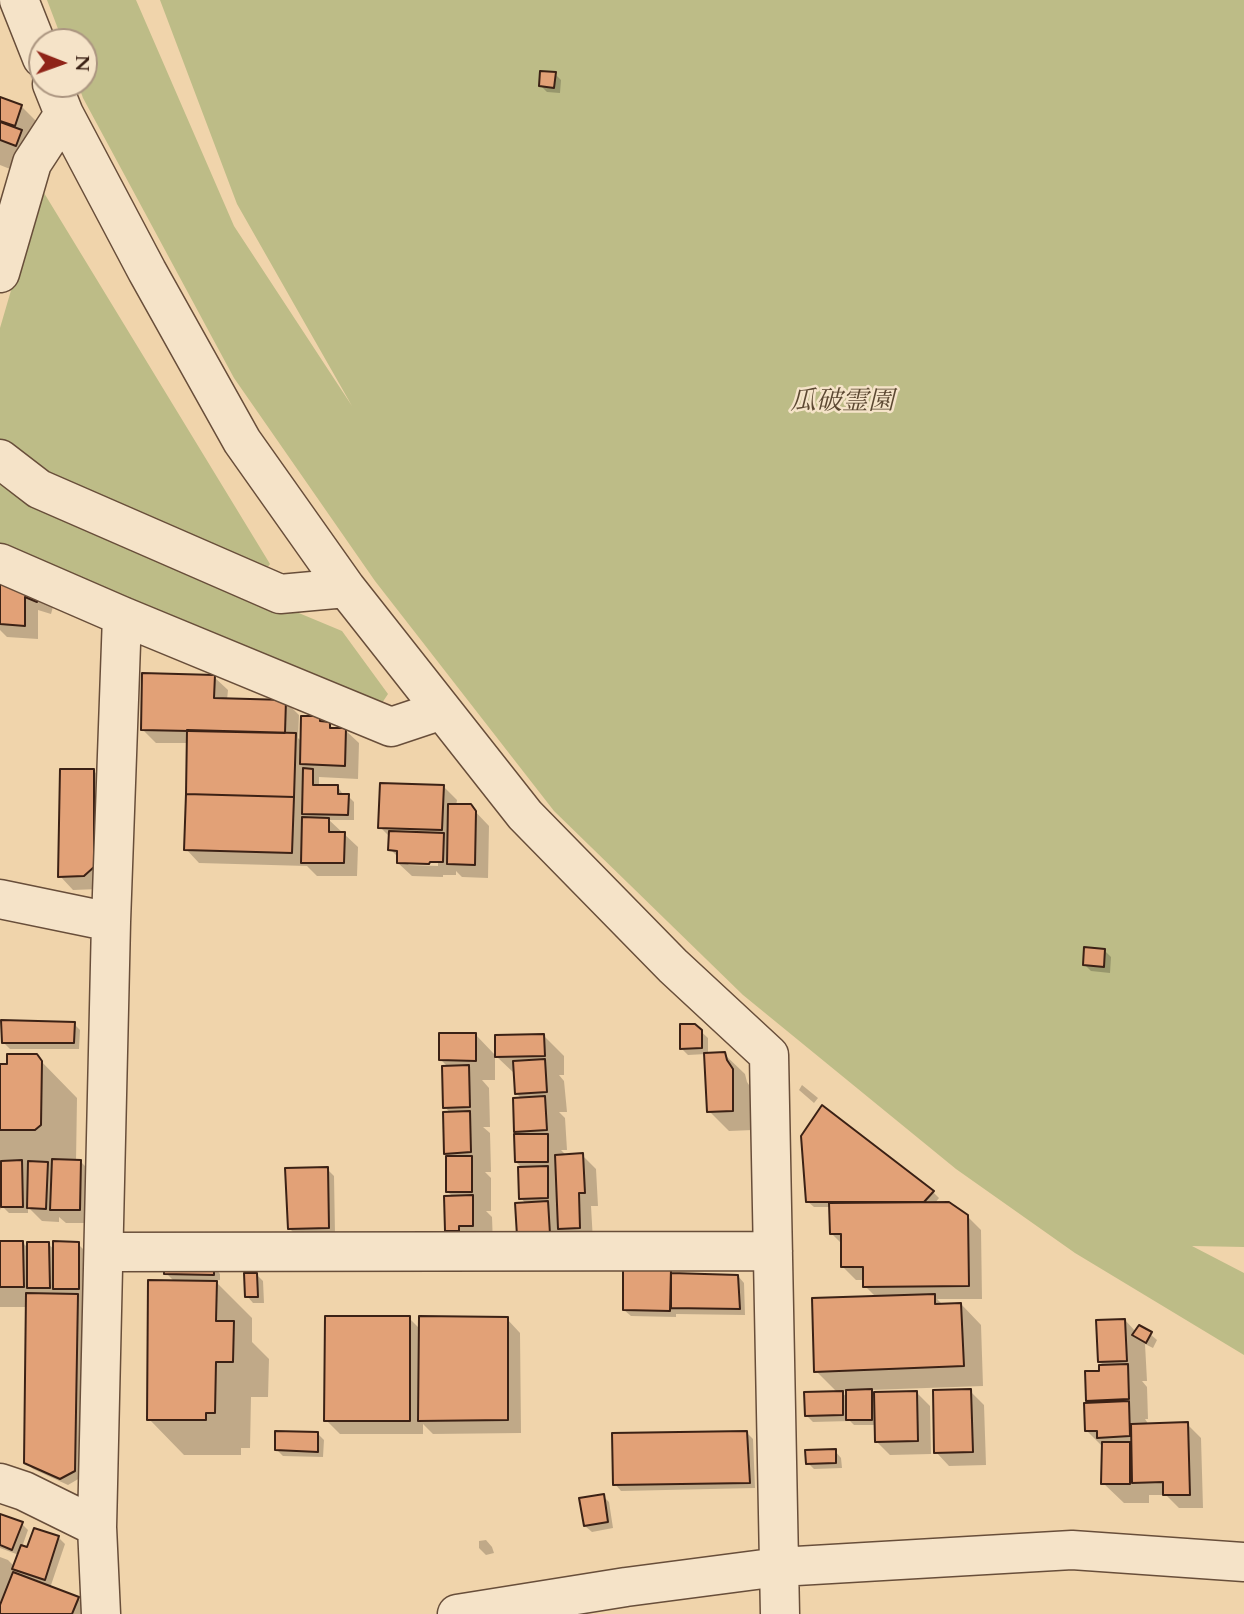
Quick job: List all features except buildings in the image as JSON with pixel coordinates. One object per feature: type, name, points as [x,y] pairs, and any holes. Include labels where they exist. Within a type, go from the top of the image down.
[{"type":"street","points":[[19,0],[30,28]]},
{"type":"street","points":[[0,273],[32,163],[58,99]]},
{"type":"street","points":[[58,99],[147,271],[242,441],[346,588],[525,815],[673,966],[769,1055],[780,1614]]},
{"type":"street","points":[[0,460],[39,489],[280,594],[346,588]]},
{"type":"street","points":[[0,563],[391,727],[442,710]]},
{"type":"street","points":[[101,1614],[97,1527],[111,922],[122,616]]},
{"type":"street","points":[[0,899],[111,922]]},
{"type":"street","points":[[104,1252],[773,1251]]},
{"type":"street","points":[[0,1483],[24,1491],[97,1527]]},
{"type":"street","points":[[457,1614],[626,1587],[779,1567],[1072,1550],[1244,1562]]},
{"type":"green space","name":"瓜破霊園","points":[[47,0],[136,0],[234,226],[352,406],[237,204],[160,0],[1244,0],[1244,1247],[1192,1246],[1244,1273],[1244,1355],[1075,1253],[956,1169],[743,995],[554,811],[375,581],[234,378],[83,98],[98,98],[98,28],[58,28]]},
{"type":"green space","points":[[41,188],[270,564],[263,573],[37,471],[0,441],[0,328]]},
{"type":"green space","points":[[0,481],[18,496],[342,631],[388,694],[378,709],[0,545]]}]
